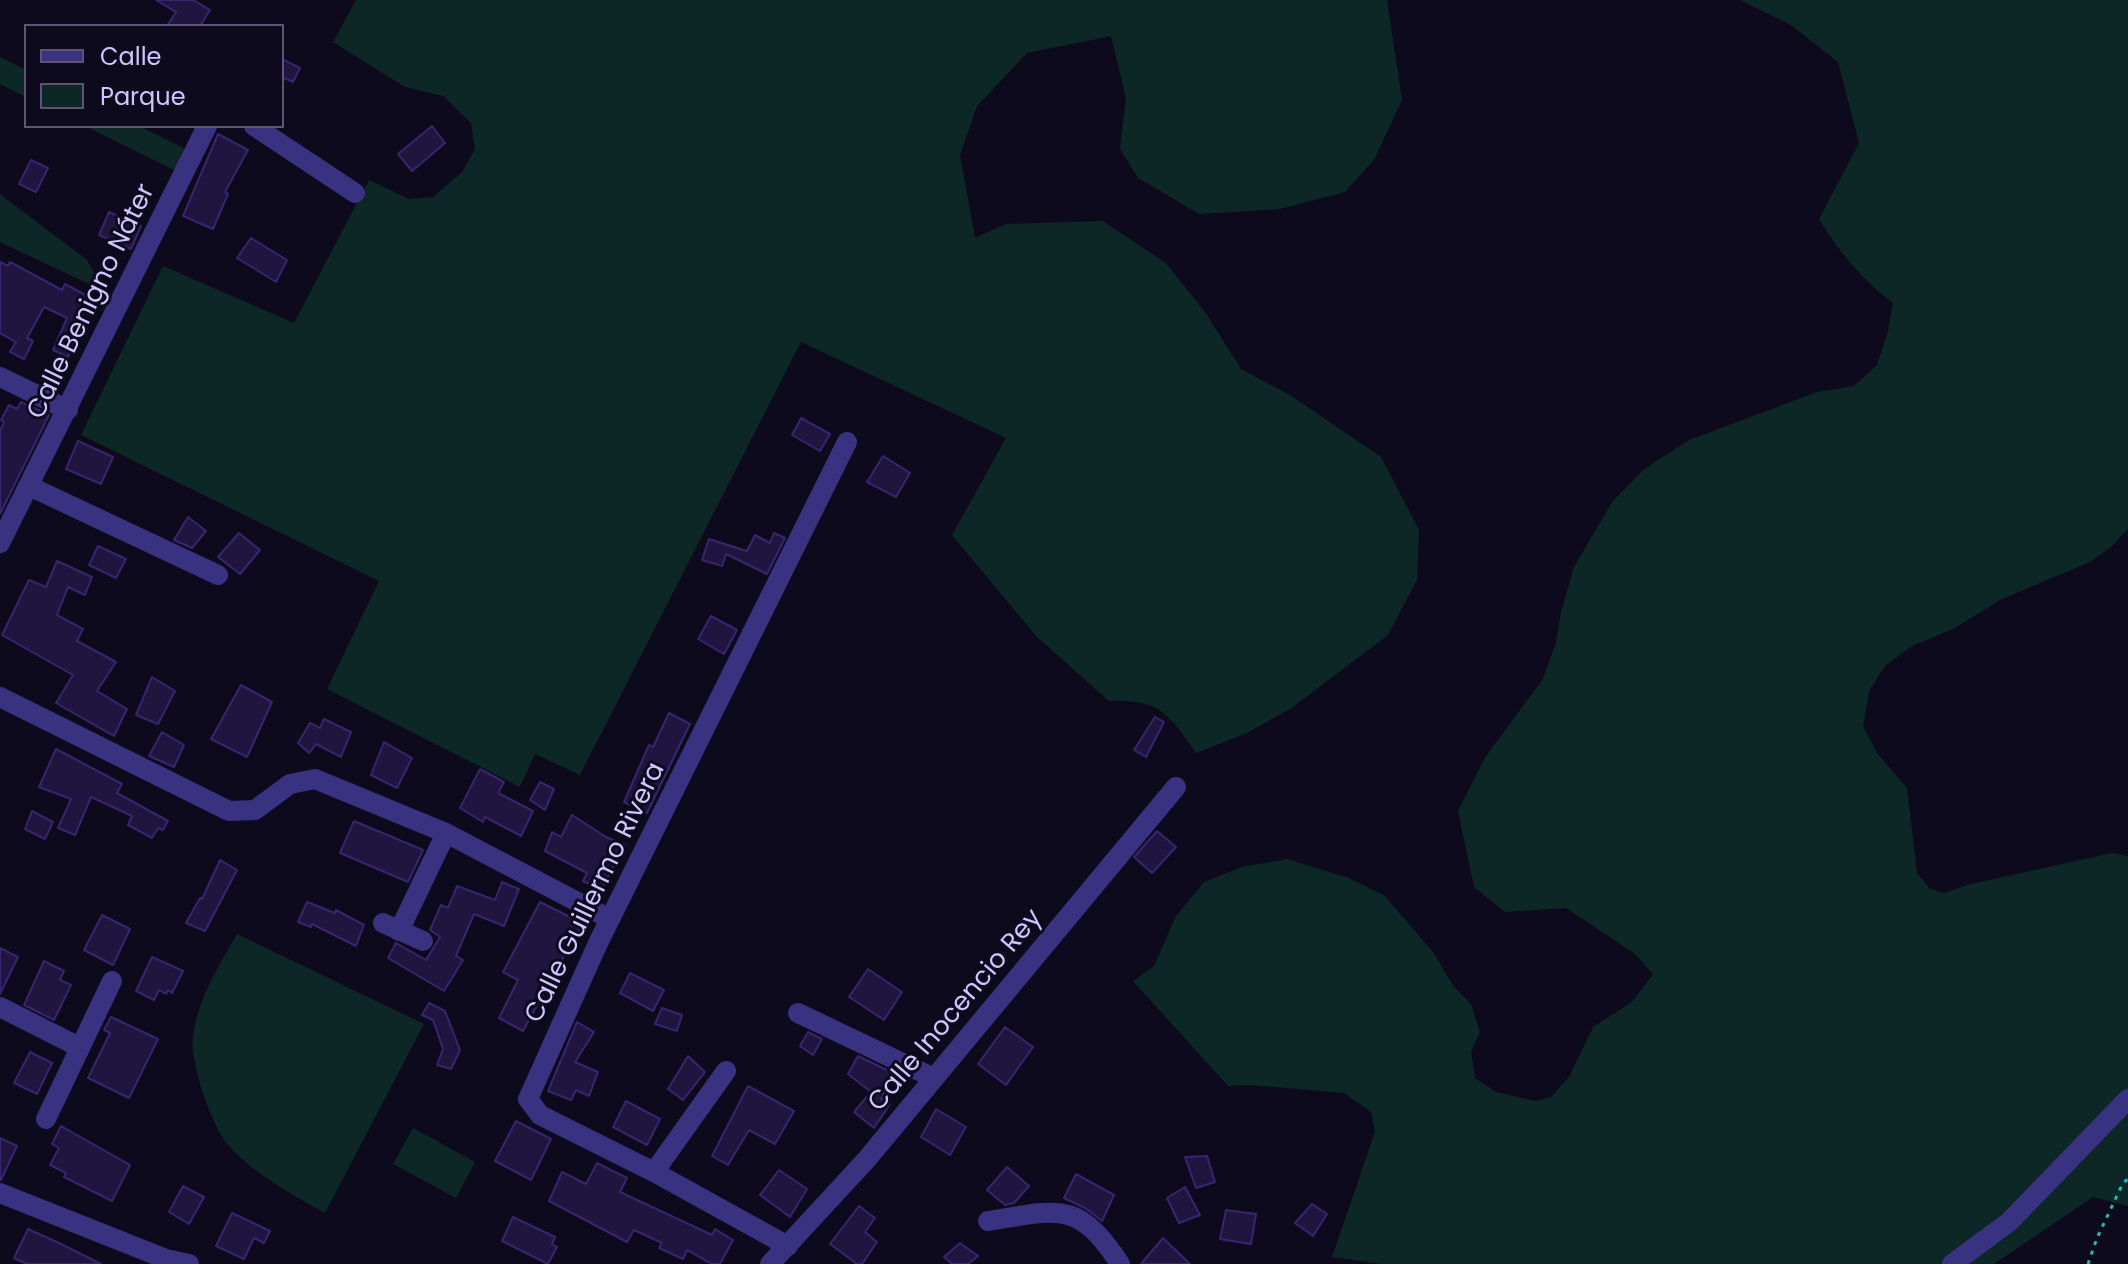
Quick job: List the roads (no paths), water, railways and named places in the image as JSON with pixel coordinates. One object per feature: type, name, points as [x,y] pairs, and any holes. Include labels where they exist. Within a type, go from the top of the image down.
[{"type":"street","name":"Calle Benigno Náter","points":[[1,539],[206,128]]},
{"type":"street","points":[[257,128],[355,193]]},
{"type":"street","points":[[0,377],[68,410]]},
{"type":"street","name":"Calle Guillermo Rivera","points":[[788,1246],[654,1172],[540,1115],[528,1099],[610,919],[847,442]]},
{"type":"street","points":[[29,486],[218,575]]},
{"type":"street","points":[[0,697],[229,811],[255,810],[290,784],[315,779],[446,833],[610,919]]},
{"type":"street","name":"Calle Inocencio Rey","points":[[770,1264],[867,1159],[1176,787]]},
{"type":"street","points":[[423,941],[391,927],[446,833]]},
{"type":"street","points":[[46,1119],[112,981]]},
{"type":"street","points":[[0,1007],[79,1047]]},
{"type":"street","points":[[798,1013],[934,1078]]},
{"type":"street","points":[[654,1172],[726,1071]]},
{"type":"street","points":[[1952,1264],[2009,1222],[2128,1099]]},
{"type":"street","points":[[0,1193],[166,1259],[189,1264]]},
{"type":"street","points":[[988,1221],[1044,1212],[1067,1213],[1082,1219],[1101,1236],[1120,1264]]}]
